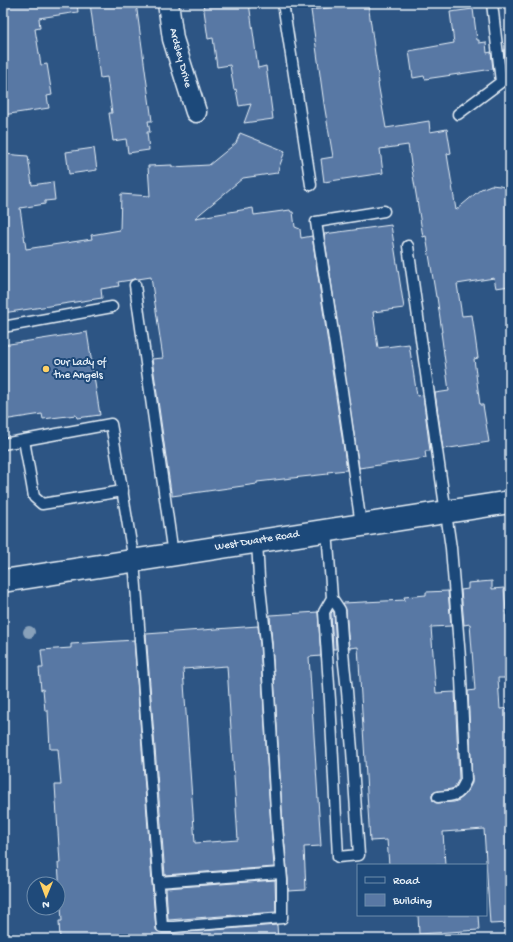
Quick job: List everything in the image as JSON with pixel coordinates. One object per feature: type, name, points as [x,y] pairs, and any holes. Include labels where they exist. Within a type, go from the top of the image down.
[{"type":"main road","name":"West Duarte Road","points":[[3,581],[510,502]]},
{"type":"street","name":"Ardsley Drive","points":[[168,3],[173,39],[196,112]]},
{"type":"lane","points":[[283,3],[311,185]]},
{"type":"lane","points":[[458,114],[501,82],[492,3]]},
{"type":"lane","points":[[361,525],[316,222],[384,211]]},
{"type":"lane","points":[[408,246],[451,548],[460,658],[466,780],[462,790],[456,795],[438,797]]},
{"type":"lane","points":[[135,285],[173,555]]},
{"type":"lane","points":[[3,326],[112,308]]},
{"type":"lane","points":[[3,444],[111,424],[134,561],[162,927],[282,918],[281,873],[266,643],[259,578],[257,541]]},
{"type":"lane","points":[[24,440],[34,497],[42,504],[123,491]]},
{"type":"lane","points":[[327,530],[332,598],[340,610],[359,855],[338,857],[324,612],[332,598]]},
{"type":"lane","points":[[158,882],[281,873]]},
{"type":"building","points":[[3,3],[77,3],[78,12],[39,18],[40,28],[35,29],[41,65],[47,64],[52,95],[47,96],[49,108],[3,115]]},
{"type":"building","points":[[90,3],[136,3],[152,121],[148,121],[150,132],[147,132],[149,150],[128,153],[126,139],[113,141],[109,113],[112,113],[107,77],[100,78]]},
{"type":"building","points":[[203,3],[249,3],[258,68],[266,66],[273,119],[244,123],[251,104],[239,106],[236,89],[234,90],[230,65],[217,67],[213,38],[208,39]]},
{"type":"building","points":[[368,3],[378,83],[386,128],[429,121],[430,132],[447,129],[451,153],[447,154],[456,210],[481,189],[491,185],[510,189],[510,286],[496,288],[494,278],[457,284],[462,316],[472,315],[478,358],[474,359],[480,405],[483,405],[489,442],[443,449],[435,393],[449,391],[437,297],[426,236],[423,237],[408,145],[380,149],[383,173],[324,182],[321,159],[333,157],[311,10]]},
{"type":"building","points":[[473,9],[477,40],[479,40],[479,43],[486,42],[487,53],[491,52],[493,69],[425,79],[424,76],[413,78],[409,51],[454,43],[450,12]]},
{"type":"building","points":[[510,49],[510,66],[506,67],[504,50]]},
{"type":"building","points":[[240,133],[285,151],[277,173],[243,178],[195,218],[253,208],[254,215],[290,210],[293,212],[295,227],[300,229],[301,238],[312,236],[347,470],[327,472],[328,474],[257,482],[257,484],[172,496],[152,359],[163,358],[151,277],[118,282],[119,286],[101,289],[102,298],[3,313],[3,187],[7,187],[3,154],[28,156],[32,185],[53,182],[55,200],[45,201],[45,204],[20,208],[26,249],[92,239],[91,235],[120,230],[121,194],[150,196],[148,166],[172,165],[172,167],[209,165],[236,143]]},
{"type":"building","points":[[94,148],[97,170],[69,174],[66,152]]},
{"type":"building","points":[[391,225],[404,308],[373,312],[378,348],[409,344],[417,396],[423,395],[430,451],[425,451],[426,458],[359,468],[324,234]]},
{"type":"building","name":"Our Lady of the Angels","points":[[87,332],[100,415],[77,418],[76,415],[43,419],[42,414],[3,420],[3,345]]},
{"type":"building","points":[[492,581],[492,589],[504,588],[510,656],[510,678],[498,678],[500,709],[510,708],[510,923],[490,924],[484,829],[443,832],[445,864],[389,864],[387,840],[370,841],[358,647],[349,648],[346,610],[343,603],[405,600],[404,597],[426,595],[426,592],[448,591],[451,626],[431,627],[436,693],[455,692],[459,779],[454,788],[435,792],[432,794],[432,797],[433,801],[436,803],[454,802],[466,794],[472,783],[468,691],[475,690],[470,624],[464,625],[461,590],[468,589],[468,583]]},
{"type":"building","points":[[332,611],[334,612],[336,649],[333,649]]},
{"type":"building","points":[[318,612],[321,656],[309,657],[321,846],[304,847],[306,890],[288,891],[270,615]]},
{"type":"building","points":[[258,626],[274,867],[165,875],[146,634]],"holes":[[[227,666],[238,840],[195,843],[183,669]]]},
{"type":"building","points":[[134,640],[156,930],[162,933],[175,933],[277,925],[278,939],[60,939],[59,921],[62,921],[62,916],[66,916],[66,876],[59,876],[58,863],[60,863],[55,785],[61,785],[58,749],[50,749],[48,711],[45,711],[39,668],[43,668],[41,650],[71,648],[71,644]]},
{"type":"building","points":[[275,880],[276,912],[168,920],[166,888]]},
{"type":"building","points":[[418,916],[478,916],[479,930],[419,934]]},
{"type":"place","name":"Our Lady of the Angels","points":[[46,369]]}]
